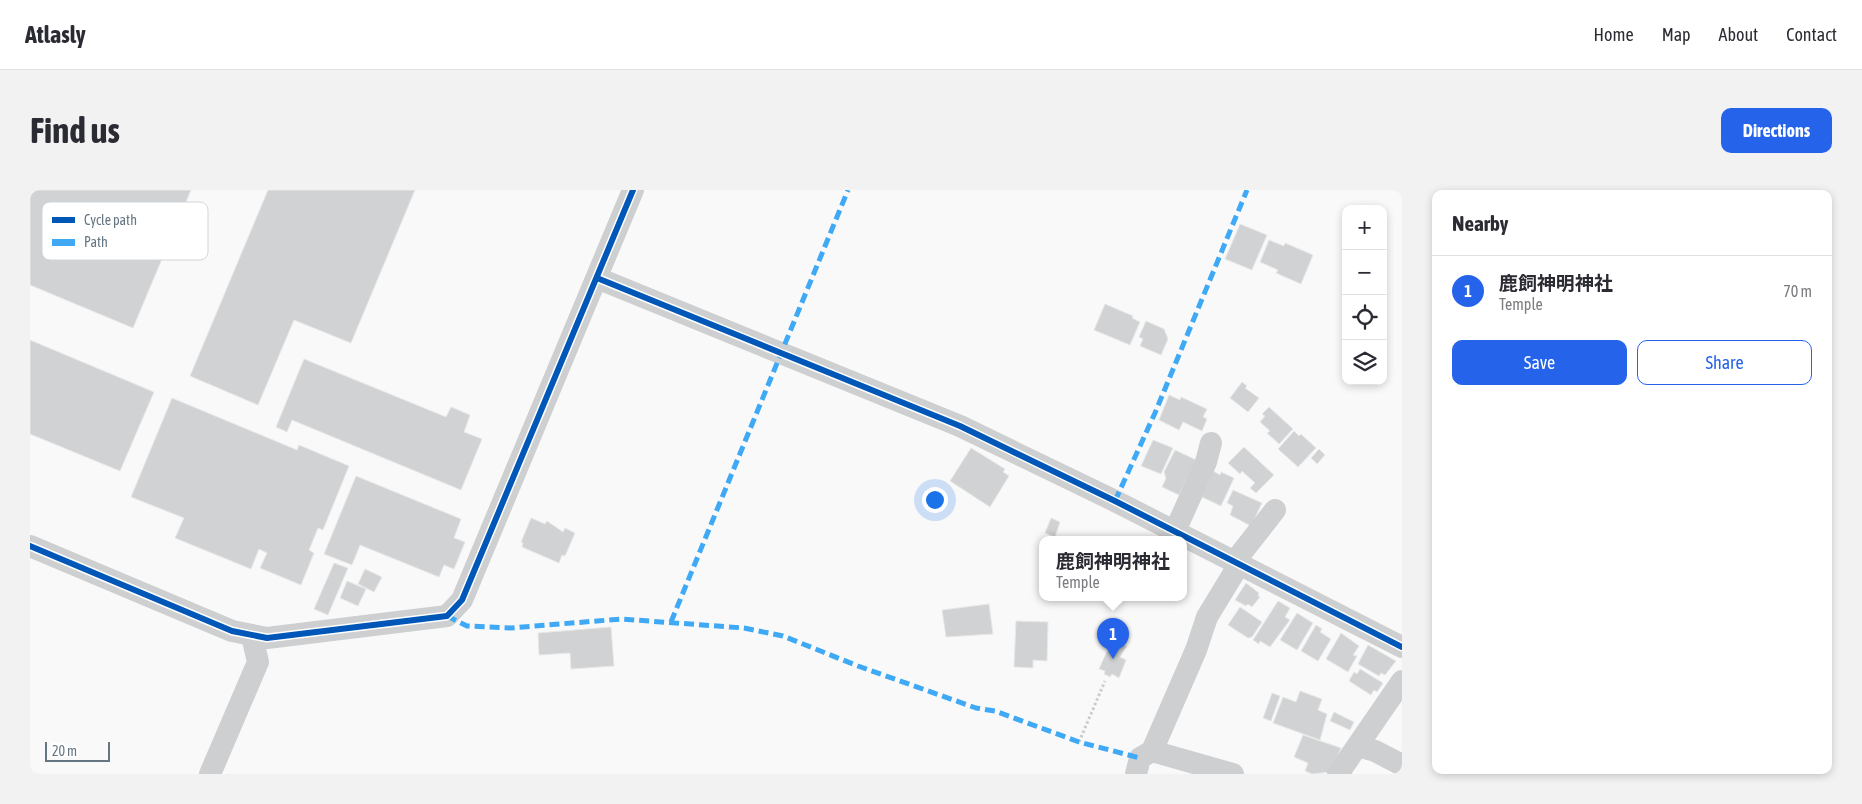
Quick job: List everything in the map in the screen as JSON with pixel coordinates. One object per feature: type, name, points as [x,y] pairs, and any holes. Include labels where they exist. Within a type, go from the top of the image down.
[{"type":"street","points":[[30,546],[232,631],[252,636],[267,638],[447,616],[462,600],[633,190]]},
{"type":"street","points":[[597,278],[960,426],[1185,536]]},
{"type":"street","points":[[1175,531],[1206,462],[1211,443]]},
{"type":"street","points":[[1136,774],[1140,758],[1152,751],[1196,650],[1207,617],[1238,562],[1275,510]]},
{"type":"street","points":[[1187,537],[1402,647]]},
{"type":"street","points":[[210,774],[258,662],[252,636]]},
{"type":"street","points":[[1338,774],[1402,681]]},
{"type":"street","points":[[1358,746],[1375,751],[1402,765]]},
{"type":"street","points":[[1152,751],[1233,774]]},
{"type":"path","points":[[1079,742],[1105,681]]},
{"type":"building","points":[[30,190],[191,190],[186,202],[42,202],[42,260],[162,260],[133,328],[30,285]]},
{"type":"building","points":[[268,190],[415,190],[351,343],[294,320],[258,405],[190,376]]},
{"type":"building","points":[[1240,224],[1267,235],[1252,270],[1225,259]]},
{"type":"building","points":[[1269,240],[1284,246],[1285,243],[1313,255],[1301,284],[1276,273],[1278,270],[1260,262]]},
{"type":"building","points":[[1105,304],[1133,316],[1132,318],[1140,322],[1130,345],[1094,330]]},
{"type":"building","points":[[1146,321],[1164,329],[1168,339],[1161,355],[1140,346],[1143,339],[1139,337]]},
{"type":"building","points":[[30,340],[154,392],[120,471],[30,434]]},
{"type":"building","points":[[304,359],[446,417],[451,407],[470,415],[464,432],[482,439],[461,490],[292,420],[287,432],[276,427]]},
{"type":"building","points":[[1242,382],[1247,386],[1245,388],[1259,398],[1248,412],[1230,398]]},
{"type":"building","points":[[1169,395],[1180,400],[1181,397],[1207,409],[1203,417],[1207,419],[1202,431],[1183,422],[1179,430],[1159,420]]},
{"type":"building","points":[[172,398],[297,450],[299,445],[349,466],[323,530],[318,528],[309,550],[314,553],[301,585],[260,568],[267,553],[259,549],[251,569],[175,538],[184,518],[131,497]]},
{"type":"building","points":[[1269,407],[1293,429],[1279,444],[1267,433],[1270,431],[1260,422],[1265,416],[1262,414]]},
{"type":"building","points":[[1294,431],[1299,436],[1301,434],[1316,448],[1298,467],[1278,449]]},
{"type":"building","points":[[1153,440],[1173,448],[1161,474],[1141,466]]},
{"type":"building","points":[[1244,447],[1274,475],[1256,493],[1250,488],[1255,483],[1242,471],[1240,474],[1228,463]]},
{"type":"building","points":[[971,448],[1005,469],[1003,472],[1009,476],[990,507],[950,481]]},
{"type":"building","points":[[1319,449],[1325,455],[1317,464],[1311,458]]},
{"type":"building","points":[[1175,450],[1196,460],[1179,495],[1162,487],[1166,478],[1164,472]]},
{"type":"building","points":[[1213,471],[1220,475],[1221,472],[1234,478],[1221,506],[1202,497]]},
{"type":"building","points":[[356,476],[461,519],[454,538],[465,542],[454,569],[444,565],[439,577],[360,545],[352,565],[324,554]]},
{"type":"building","points":[[1233,490],[1262,503],[1251,526],[1230,515],[1233,506],[1227,503]]},
{"type":"building","points":[[531,518],[545,524],[547,521],[563,532],[565,528],[575,533],[565,556],[562,555],[559,563],[522,547],[523,543],[521,542]]},
{"type":"building","points":[[1051,518],[1060,522],[1055,536],[1045,533]]},
{"type":"building","points":[[334,563],[348,568],[328,615],[314,609]]},
{"type":"building","points":[[365,569],[382,577],[374,592],[358,584]]},
{"type":"building","points":[[347,581],[366,589],[358,606],[340,598]]},
{"type":"building","points":[[1246,583],[1259,593],[1258,596],[1260,597],[1252,607],[1235,600]]},
{"type":"building","points":[[1278,601],[1290,608],[1285,617],[1290,620],[1270,647],[1260,641],[1259,644],[1253,640]]},
{"type":"building","points":[[989,604],[993,634],[946,637],[942,610]]},
{"type":"building","points":[[1240,607],[1262,622],[1252,637],[1248,638],[1228,625]]},
{"type":"building","points":[[1297,613],[1313,623],[1297,650],[1280,640]]},
{"type":"building","points":[[1016,621],[1048,622],[1047,661],[1033,660],[1033,668],[1014,667]]},
{"type":"building","points":[[1316,625],[1322,629],[1320,632],[1331,639],[1318,661],[1301,651]]},
{"type":"building","points":[[611,627],[614,666],[571,669],[570,653],[539,655],[538,633]]},
{"type":"building","points":[[1341,633],[1359,646],[1353,655],[1357,656],[1348,672],[1326,659]]},
{"type":"building","points":[[1116,642],[1127,646],[1120,657],[1126,660],[1119,678],[1112,674],[1110,677],[1104,674],[1105,671],[1099,669],[1107,651],[1113,654]]},
{"type":"building","points":[[1368,645],[1396,661],[1385,675],[1381,673],[1379,676],[1358,664]]},
{"type":"building","points":[[1360,669],[1383,683],[1377,692],[1374,690],[1371,695],[1349,681],[1354,672],[1357,674]]},
{"type":"building","points":[[1300,691],[1322,699],[1318,710],[1327,714],[1320,740],[1273,723],[1283,697],[1296,702]]},
{"type":"building","points":[[1272,693],[1280,696],[1271,721],[1263,718]]},
{"type":"building","points":[[1334,712],[1354,722],[1350,730],[1330,721]]},
{"type":"building","points":[[1303,735],[1341,748],[1331,772],[1312,774],[1305,771],[1308,763],[1294,757]]},
{"type":"marked path","points":[[671,622],[848,190]]},
{"type":"marked path","points":[[1115,501],[1155,413],[1247,190]]},
{"type":"marked path","points":[[447,616],[467,626],[511,628],[621,619],[744,628],[783,636],[858,666],[976,708],[995,711],[1079,742],[1140,758]]},
{"type":"cycle path","points":[[30,546],[232,631],[267,638],[447,616],[462,600],[633,190]]},
{"type":"cycle path","points":[[597,278],[960,426],[1184,536]]},
{"type":"cycle path","points":[[1187,538],[1402,647]]},
{"type":"place","name":"鹿飼神明神社","points":[[1113,659]]}]
